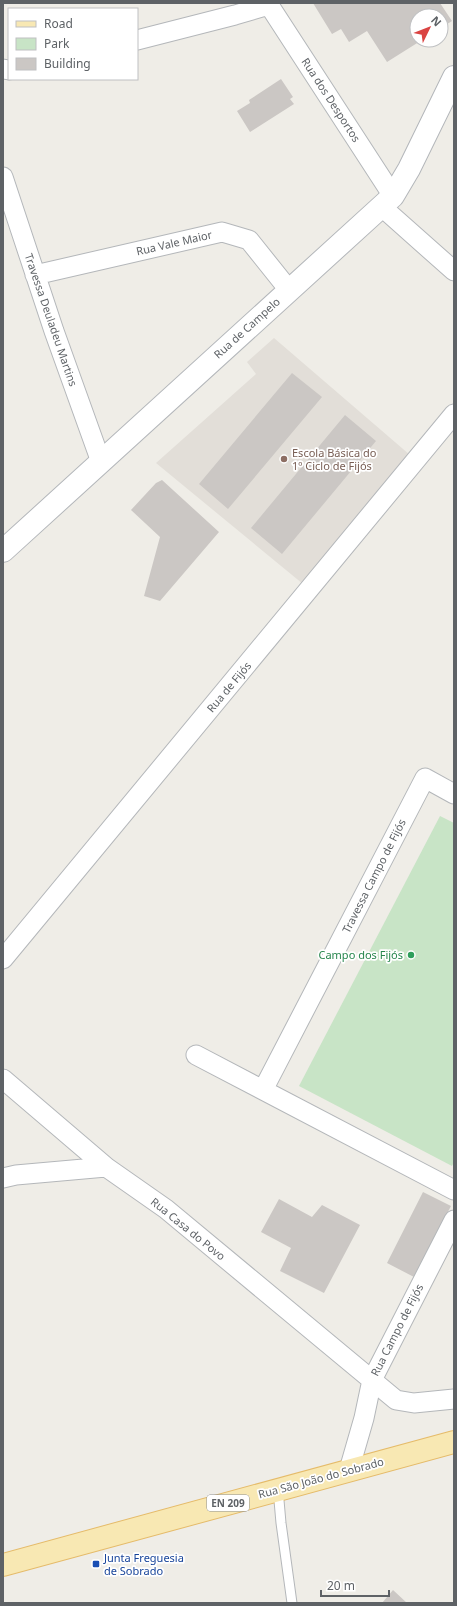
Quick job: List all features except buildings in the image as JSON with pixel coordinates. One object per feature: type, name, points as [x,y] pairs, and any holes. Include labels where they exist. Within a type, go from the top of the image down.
[{"type":"main road","name":"Rua de Campelo","points":[[3,551],[387,201],[409,170],[454,77]]},
{"type":"main road","name":"Rua São João do Sobrado","points":[[3,1564],[454,1442]]},
{"type":"street","points":[[138,40],[235,15],[269,4]]},
{"type":"street","name":"Rua dos Desportos","points":[[269,4],[387,201],[454,271]]},
{"type":"street","name":"Travessa Deuladeu Martins","points":[[3,177],[54,331],[101,462]]},
{"type":"street","name":"Rua Vale Maior","points":[[35,275],[222,232],[249,240],[289,290]]},
{"type":"street","name":"Rua de Fijós","points":[[3,959],[454,414]]},
{"type":"street","name":"Travessa Campo de Fijós","points":[[263,1090],[425,778],[454,794]]},
{"type":"street","points":[[196,1055],[454,1190]]},
{"type":"street","name":"Rua Casa do Povo","points":[[3,1079],[106,1167],[166,1209],[396,1400],[414,1403],[454,1399]]},
{"type":"street","points":[[3,1178],[24,1174],[106,1167]]},
{"type":"street","name":"Rua Campo de Fijós","points":[[349,1470],[364,1418],[372,1380],[454,1220]]},
{"type":"lane","points":[[278,1489],[292,1603]]},
{"type":"shaded area","name":"Escola Básica do 1º Ciclo de Fijós","points":[[274,338],[410,455],[303,584],[156,463],[256,374],[247,362]]},
{"type":"green space","name":"Campo dos Fijós","points":[[440,816],[454,823],[454,1162],[452,1166],[299,1086]]},
{"type":"place","name":"Escola Básica do 1º Ciclo de Fijós","points":[[284,459]]},
{"type":"place","name":"Campo dos Fijós","points":[[411,955]]},
{"type":"place","name":"Junta Freguesia de Sobrado","points":[[96,1564]]}]
